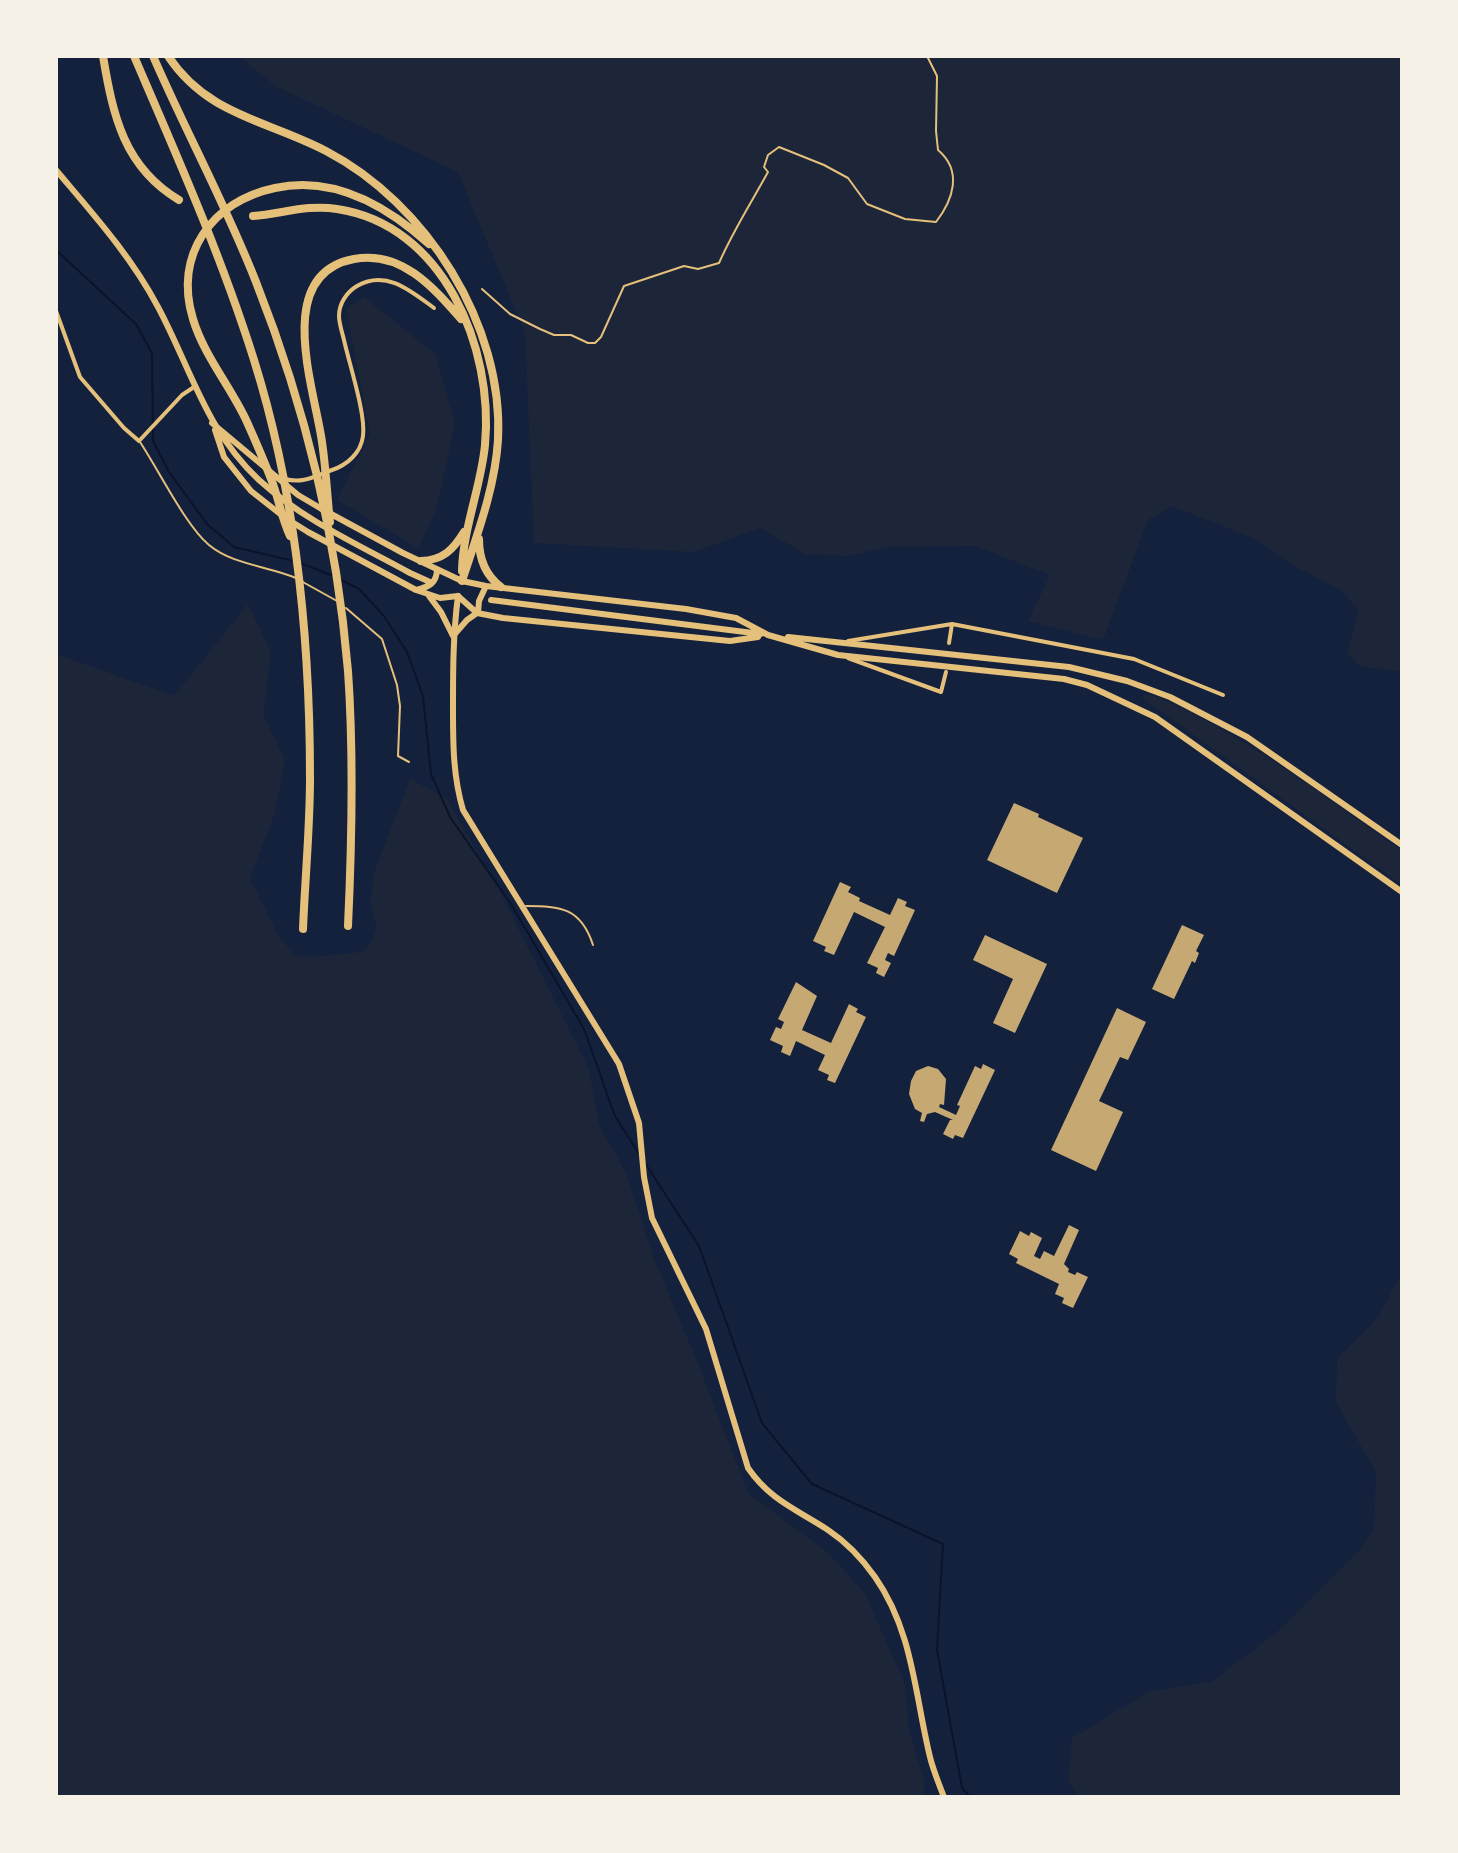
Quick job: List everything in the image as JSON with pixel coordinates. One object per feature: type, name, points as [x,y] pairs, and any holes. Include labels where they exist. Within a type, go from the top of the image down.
[{"type":"highway","points":[[103,56],[113,108],[125,142],[143,172],[179,200]]},
{"type":"highway","points":[[134,56],[218,255],[262,389],[278,456],[296,550],[310,728],[303,929]]},
{"type":"highway","points":[[153,56],[256,282],[307,437],[342,616],[350,727],[348,926]]},
{"type":"highway","points":[[168,56],[186,80],[209,99],[241,116],[311,143],[360,171],[390,195],[430,238],[445,263],[475,317],[493,374],[498,436],[493,479],[462,581]]},
{"type":"highway","points":[[296,550],[247,421],[198,331],[189,294],[192,255],[211,223],[244,196],[282,186],[316,184],[364,199],[402,221],[429,244],[445,263]]},
{"type":"highway","points":[[253,216],[308,208],[358,213],[388,226],[427,255],[456,299],[480,367],[486,406],[485,446],[463,551],[462,581]]},
{"type":"highway","points":[[333,558],[322,442],[303,336],[307,304],[316,284],[327,272],[355,258],[391,261],[426,281],[467,325]]},
{"type":"highway","points":[[421,561],[432,561],[446,555],[468,524]]},
{"type":"highway","points":[[481,524],[481,559],[490,578],[501,587]]},
{"type":"main road","points":[[56,170],[121,247],[158,308],[212,423],[224,457],[251,491],[308,532],[416,590],[440,598],[458,596],[478,613],[730,641],[768,635]]},
{"type":"main road","points":[[212,423],[320,508],[462,581],[736,618],[768,635],[838,655],[1064,679],[1087,685],[1155,717],[1402,892]]},
{"type":"main road","points":[[212,423],[259,480],[291,506],[430,582]]},
{"type":"main road","points":[[416,590],[435,581],[437,569]]},
{"type":"main road","points":[[462,581],[453,636],[455,784],[463,810],[619,1064],[633,1103],[652,1218],[706,1329],[748,1468],[760,1485],[778,1501],[828,1530],[854,1552],[876,1578],[899,1620],[911,1660],[931,1760],[944,1797]]},
{"type":"main road","points":[[478,613],[479,601],[486,586]]},
{"type":"main road","points":[[429,595],[453,636]]},
{"type":"main road","points":[[491,600],[768,635],[1069,667],[1105,675],[1207,714],[1247,737],[1402,845]]},
{"type":"main road","points":[[453,636],[478,613]]},
{"type":"street","points":[[272,473],[298,482],[309,480],[352,458],[363,437],[339,316],[344,298],[352,289],[374,279],[388,280],[405,287],[434,308]]},
{"type":"street","points":[[56,311],[80,377],[139,441],[182,395],[194,387]]},
{"type":"street","points":[[949,643],[952,624]]},
{"type":"street","points":[[838,643],[952,624],[1134,659],[1223,695]]},
{"type":"street","points":[[838,655],[941,692],[946,672]]},
{"type":"lane","points":[[139,441],[185,514],[209,545],[234,558],[292,576],[314,587],[335,599],[382,639],[397,685],[400,706],[398,756],[409,762]]},
{"type":"lane","points":[[523,906],[556,907],[575,915],[582,921],[593,945]]},
{"type":"path","points":[[482,289],[510,314],[540,329],[595,343],[601,337],[624,286],[684,266],[698,269],[719,263],[734,230],[768,172],[764,167],[768,155],[779,147],[848,178],[867,204],[905,219],[936,222],[947,208],[954,177],[938,150],[937,76],[927,56]]},
{"type":"shaded area","points":[[238,56],[1402,56],[1402,672],[1361,666],[1347,653],[1358,612],[1343,591],[1298,568],[1255,539],[1172,506],[1148,520],[1103,640],[1028,621],[1050,575],[975,546],[887,547],[848,556],[805,554],[761,528],[693,552],[534,543],[525,333],[458,172],[277,87]]},
{"type":"shaded area","points":[[364,297],[435,354],[455,423],[436,511],[418,548],[337,500],[370,434],[346,309]]},
{"type":"shaded area","points":[[248,604],[271,652],[263,714],[285,760],[275,813],[250,878],[279,937],[294,954],[310,957],[361,952],[370,944],[377,928],[370,903],[374,873],[410,779],[446,798],[498,888],[589,1069],[599,1125],[625,1171],[654,1259],[748,1493],[827,1552],[865,1593],[905,1684],[909,1730],[925,1784],[922,1797],[56,1797],[56,654],[174,696]]},
{"type":"shaded area","points":[[1152,695],[1186,710],[1250,746],[1402,851],[1402,885],[1141,697]]},
{"type":"shaded area","points":[[1402,1272],[1402,1797],[1079,1797],[1068,1781],[1072,1738],[1148,1692],[1212,1681],[1276,1633],[1359,1551],[1374,1529],[1376,1472],[1336,1403],[1337,1358],[1379,1316]]},
{"type":"building","points":[[1014,803],[1083,838],[1057,893],[987,860]]},
{"type":"building","points":[[840,882],[851,887],[848,892],[860,898],[859,901],[890,915],[898,898],[907,902],[905,906],[915,910],[894,956],[888,953],[885,960],[891,963],[884,977],[876,973],[878,968],[867,963],[885,927],[854,912],[834,955],[813,941]]},
{"type":"building","points":[[1182,925],[1204,935],[1196,951],[1199,953],[1195,963],[1192,961],[1174,999],[1152,989]]},
{"type":"building","points":[[985,935],[1047,964],[1015,1033],[993,1023],[1013,979],[973,960]]},
{"type":"building","points":[[796,982],[817,996],[802,1030],[831,1043],[849,1004],[866,1017],[835,1083],[827,1080],[829,1075],[818,1070],[825,1055],[796,1041],[790,1056],[781,1052],[783,1046],[770,1040],[776,1027],[781,1029],[784,1022],[778,1019]]},
{"type":"building","points":[[1117,1008],[1146,1022],[1128,1060],[1120,1057],[1099,1101],[1123,1112],[1096,1171],[1051,1150]]},
{"type":"building","points":[[983,1064],[995,1070],[963,1138],[955,1135],[953,1139],[943,1134],[950,1120],[953,1120],[935,1112],[927,1114],[924,1122],[920,1121],[922,1113],[915,1109],[909,1094],[916,1071],[928,1066],[938,1069],[946,1079],[944,1105],[940,1104],[939,1107],[956,1115],[960,1106],[957,1105],[975,1066],[981,1069]]},
{"type":"building","points":[[1069,1225],[1079,1230],[1064,1264],[1068,1272],[1088,1277],[1073,1308],[1062,1303],[1064,1298],[1055,1294],[1059,1284],[1016,1263],[1018,1259],[1009,1254],[1020,1231],[1042,1238],[1034,1256],[1040,1259],[1044,1251],[1054,1256]]},
{"type":"waterway","points":[[56,250],[136,324],[152,353],[153,441],[169,472],[207,524],[234,547],[294,561]]},
{"type":"waterway","points":[[300,563],[331,575]]},
{"type":"waterway","points":[[341,580],[359,589],[384,616],[407,652],[423,696],[431,774],[450,817],[511,904],[584,1029],[615,1116],[639,1154]]},
{"type":"waterway","points":[[645,1163],[699,1246],[762,1423],[812,1484],[943,1544],[937,1650],[962,1788],[970,1797]]}]
